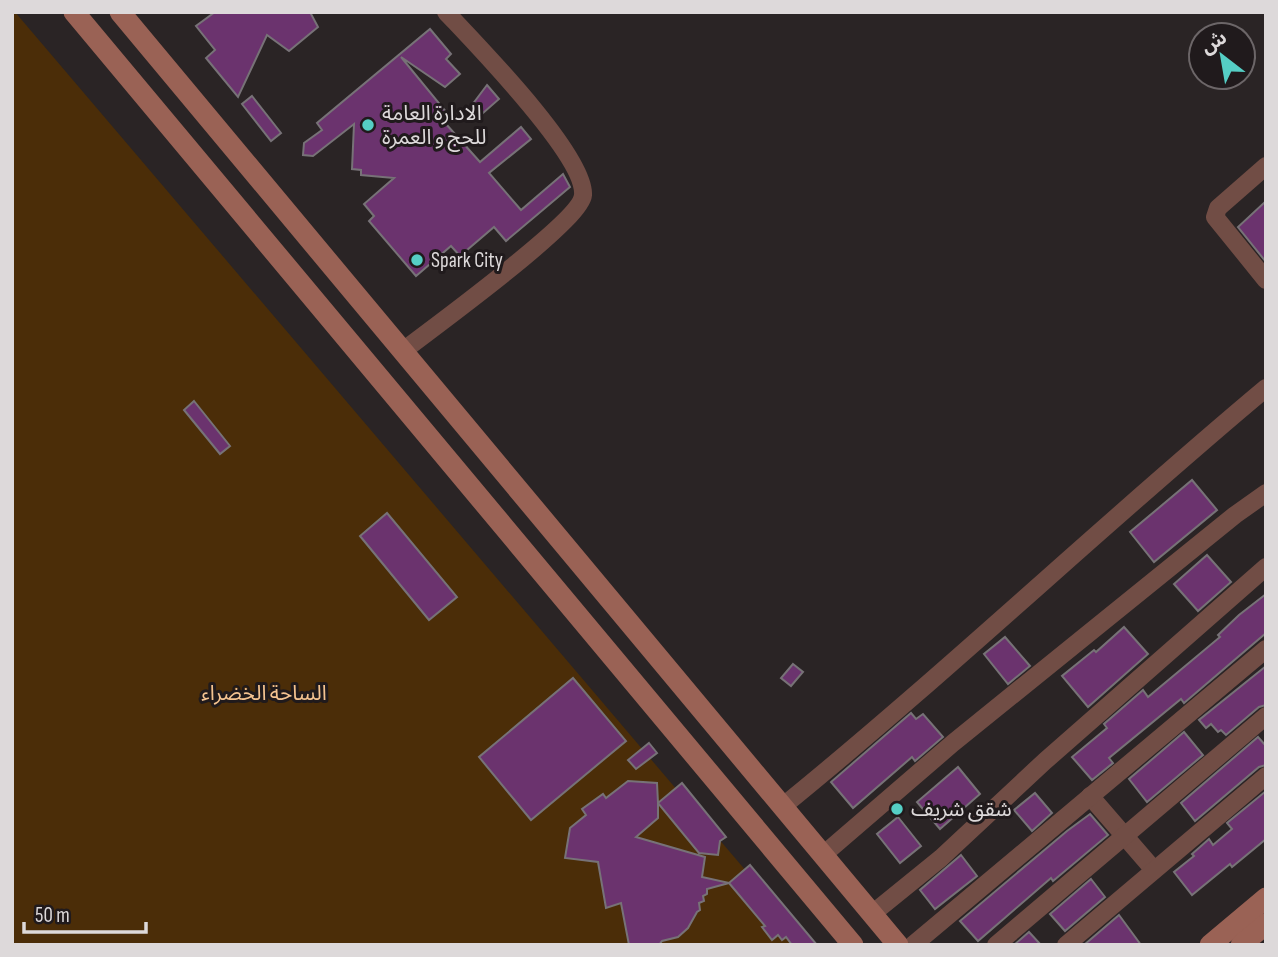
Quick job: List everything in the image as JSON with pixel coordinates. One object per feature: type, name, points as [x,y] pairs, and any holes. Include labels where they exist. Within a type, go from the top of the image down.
[{"type":"street","points":[[74,12],[853,945]]},
{"type":"street","points":[[120,12],[898,945]]},
{"type":"street","points":[[402,351],[555,232],[578,207],[583,195],[580,176],[561,144],[483,51],[446,12]]},
{"type":"street","points":[[1266,166],[1218,208],[1215,217],[1266,280]]},
{"type":"street","points":[[782,807],[880,727],[1086,542],[1266,388]]},
{"type":"street","points":[[823,855],[953,743],[1235,515],[1266,494]]},
{"type":"street","points":[[872,914],[941,858],[1045,761],[1266,567]]},
{"type":"street","points":[[913,945],[1266,649]]},
{"type":"street","points":[[996,945],[1266,716]]},
{"type":"street","points":[[1066,945],[1266,776]]},
{"type":"street","points":[[1090,796],[1154,870]]},
{"type":"street","points":[[1210,945],[1266,898]]},
{"type":"street","points":[[1241,945],[1266,924]]},
{"type":"green space","name":"الساحة الخضراء","points":[[12,12],[15,12],[809,945],[12,945]]},
{"type":"building","points":[[215,12],[310,12],[318,27],[289,51],[267,35],[238,97],[206,58],[215,50],[196,26]]},
{"type":"building","points":[[430,29],[451,54],[446,59],[460,74],[445,87],[401,57],[452,119],[446,124],[480,162],[521,127],[531,139],[489,173],[521,210],[563,174],[570,187],[506,241],[494,227],[460,256],[451,246],[416,276],[369,221],[374,216],[364,204],[394,178],[361,175],[361,170],[352,169],[354,124],[313,156],[303,155],[304,143],[322,130],[317,123]]},
{"type":"building","points":[[487,85],[499,99],[483,113],[472,105]]},
{"type":"building","points":[[252,96],[281,133],[271,141],[242,104]]},
{"type":"building","points":[[1266,201],[1266,262],[1238,227]]},
{"type":"building","points":[[194,401],[230,446],[220,454],[184,410]]},
{"type":"building","points":[[1192,480],[1217,510],[1154,562],[1130,532]]},
{"type":"building","points":[[387,513],[457,597],[429,620],[360,536]]},
{"type":"building","points":[[1207,555],[1231,582],[1198,611],[1174,584]]},
{"type":"building","points":[[1266,594],[1266,633],[1184,703],[1181,699],[1109,758],[1113,763],[1092,780],[1072,757],[1107,728],[1104,724],[1143,690],[1148,697],[1220,637],[1218,635],[1239,615]]},
{"type":"building","points":[[1124,627],[1148,654],[1088,707],[1062,676],[1094,650],[1096,652]]},
{"type":"building","points":[[1005,637],[1030,666],[1008,684],[984,654]]},
{"type":"building","points":[[793,664],[803,672],[791,686],[781,678]]},
{"type":"building","points":[[1266,666],[1266,705],[1259,707],[1226,735],[1221,730],[1218,732],[1211,724],[1206,728],[1199,720]]},
{"type":"building","points":[[573,678],[626,741],[531,820],[479,757]]},
{"type":"building","points":[[911,713],[916,719],[923,714],[943,737],[915,761],[912,757],[853,808],[831,782]]},
{"type":"building","points":[[1184,732],[1203,755],[1147,802],[1129,779]]},
{"type":"building","points":[[1258,737],[1266,746],[1266,765],[1259,767],[1195,821],[1181,803]]},
{"type":"building","points":[[649,743],[657,753],[636,769],[628,760]]},
{"type":"building","points":[[958,767],[980,794],[940,829],[917,802]]},
{"type":"building","points":[[628,781],[657,783],[658,818],[636,837],[705,857],[702,877],[729,883],[707,889],[707,894],[703,896],[704,901],[699,903],[700,910],[688,928],[678,937],[662,941],[659,945],[629,945],[621,903],[606,908],[598,862],[565,858],[570,828],[586,815],[582,809],[603,794],[606,798]]},
{"type":"building","points":[[682,783],[726,837],[720,841],[718,855],[699,853],[658,803]]},
{"type":"building","points":[[1266,791],[1266,839],[1192,895],[1174,872],[1209,839],[1213,845],[1232,829],[1227,823]]},
{"type":"building","points":[[1035,793],[1052,813],[1032,831],[1014,810]]},
{"type":"building","points":[[1090,814],[1108,835],[1053,881],[1051,878],[978,941],[960,921]]},
{"type":"building","points":[[898,817],[921,846],[900,863],[877,834]]},
{"type":"building","points":[[961,855],[977,876],[935,909],[920,890]]},
{"type":"building","points":[[750,865],[817,945],[792,945],[786,937],[782,940],[778,935],[772,940],[762,927],[765,926],[729,883]]},
{"type":"building","points":[[1091,879],[1105,897],[1065,931],[1050,914]]},
{"type":"building","points":[[1119,915],[1141,945],[1084,945]]},
{"type":"building","points":[[1029,932],[1041,945],[1014,945]]},
{"type":"place","name":"الادارة العامة للحج و العمرة","points":[[368,125]]},
{"type":"place","name":"Spark City","points":[[417,260]]},
{"type":"place","name":"شقق شريف","points":[[897,809]]}]
